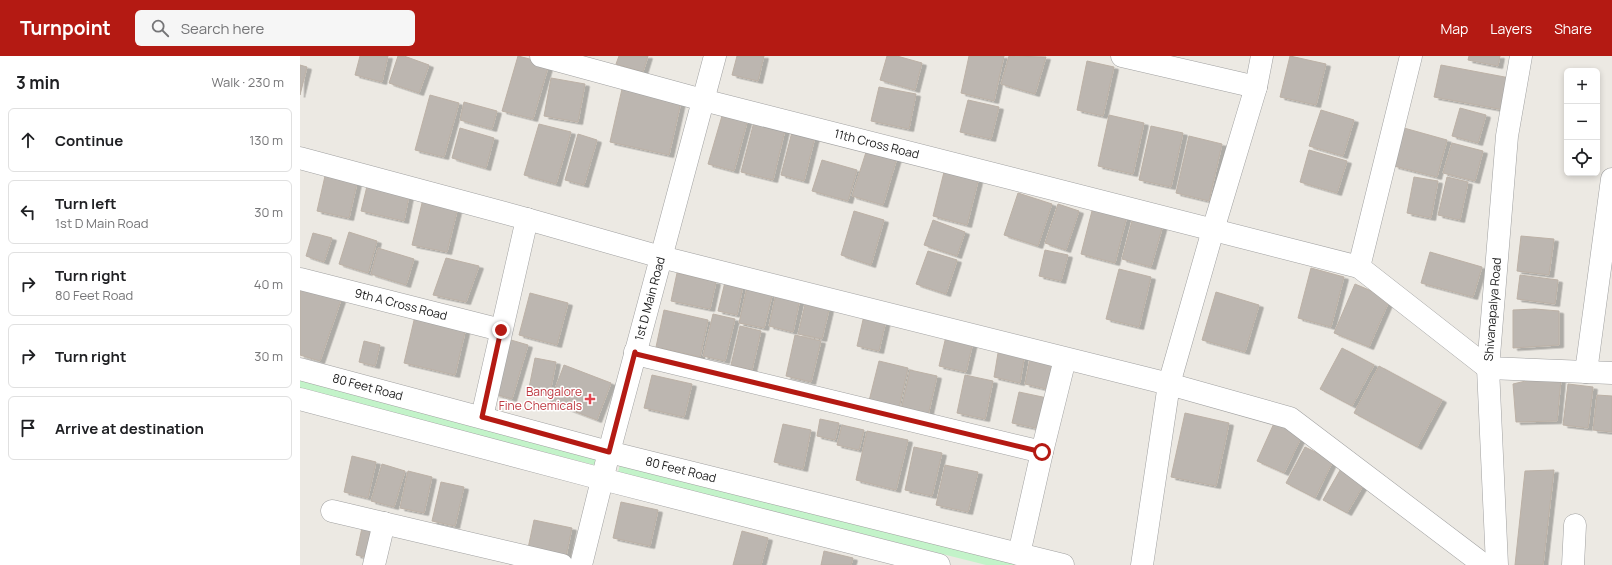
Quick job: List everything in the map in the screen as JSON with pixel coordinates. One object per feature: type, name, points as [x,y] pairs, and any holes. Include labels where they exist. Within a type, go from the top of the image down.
[{"type":"street","name":"11th Cross Road","points":[[541,56],[702,100],[1359,267]]},
{"type":"street","name":"1st D Main Road","points":[[581,565],[635,352],[715,56]]},
{"type":"street","points":[[1122,56],[1256,87]]},
{"type":"street","points":[[1142,565],[1169,384],[1256,87],[1262,56]]},
{"type":"street","points":[[1411,56],[1359,267],[1488,368],[1612,373]]},
{"type":"street","name":"Shivanapalya Road","points":[[1496,565],[1488,368],[1508,136],[1521,56]]},
{"type":"street","points":[[300,158],[527,219],[661,257],[1169,384],[1290,418],[1484,565]]},
{"type":"street","points":[[1586,372],[1612,180]]},
{"type":"street","points":[[482,417],[527,219]]},
{"type":"street","name":"9th A Cross Road","points":[[300,279],[501,330]]},
{"type":"street","points":[[635,352],[636,354],[1042,452]]},
{"type":"street","points":[[1019,554],[1065,358]]},
{"type":"street","name":"80 Feet Road","points":[[300,369],[609,452],[1063,565]]},
{"type":"street","points":[[300,399],[602,479],[939,565]]},
{"type":"street","points":[[332,511],[562,565]]},
{"type":"street","points":[[374,565],[384,523]]},
{"type":"street","points":[[1574,565],[1575,525]]},
{"type":"green space","points":[[300,378],[601,455],[598,466],[300,389]]},
{"type":"green space","points":[[621,461],[1035,565],[986,565],[618,472]]},
{"type":"building","points":[[360,56],[388,56],[382,82],[355,75]]},
{"type":"building","points":[[398,56],[404,56],[429,65],[419,93],[389,83]]},
{"type":"building","points":[[518,56],[549,64],[533,119],[502,111]]},
{"type":"building","points":[[619,56],[648,56],[643,72],[616,64]]},
{"type":"building","points":[[737,56],[764,56],[758,81],[732,75]]},
{"type":"building","points":[[887,56],[897,56],[922,63],[915,90],[880,80]]},
{"type":"building","points":[[969,56],[1004,56],[994,101],[961,93]]},
{"type":"building","points":[[1009,56],[1046,57],[1035,94],[1001,84]]},
{"type":"building","points":[[1290,56],[1326,64],[1316,105],[1280,97]]},
{"type":"building","points":[[1469,56],[1500,56],[1498,66],[1468,60]]},
{"type":"building","points":[[1087,61],[1114,67],[1103,116],[1077,110]]},
{"type":"building","points":[[300,65],[307,67],[300,95]]},
{"type":"building","points":[[1441,65],[1510,78],[1504,110],[1434,97]]},
{"type":"building","points":[[551,78],[585,84],[578,122],[544,116]]},
{"type":"building","points":[[879,87],[916,94],[909,129],[871,121]]},
{"type":"building","points":[[622,89],[681,102],[669,155],[610,142]]},
{"type":"building","points":[[430,95],[459,103],[444,157],[415,150]]},
{"type":"building","points":[[968,100],[999,107],[991,139],[960,132]]},
{"type":"building","points":[[464,102],[497,111],[492,129],[460,120]]},
{"type":"building","points":[[1460,108],[1486,115],[1478,143],[1452,136]]},
{"type":"building","points":[[724,109],[749,115],[734,171],[708,164]]},
{"type":"building","points":[[1321,110],[1354,120],[1343,156],[1309,146]]},
{"type":"building","points":[[1109,115],[1144,123],[1133,174],[1098,166]]},
{"type":"building","points":[[755,118],[786,126],[773,180],[741,172]]},
{"type":"building","points":[[539,124],[571,132],[556,184],[524,175]]},
{"type":"building","points":[[1151,126],[1183,133],[1171,187],[1139,180]]},
{"type":"building","points":[[460,128],[494,138],[486,168],[452,158]]},
{"type":"building","points":[[1404,128],[1447,140],[1437,177],[1394,166]]},
{"type":"building","points":[[792,132],[815,137],[804,181],[781,175]]},
{"type":"building","points":[[578,134],[597,140],[584,185],[565,180]]},
{"type":"building","points":[[1189,136],[1222,144],[1209,201],[1176,193]]},
{"type":"building","points":[[1452,143],[1483,151],[1475,181],[1443,173]]},
{"type":"building","points":[[867,149],[897,158],[883,205],[852,196]]},
{"type":"building","points":[[1309,150],[1347,161],[1337,193],[1300,182]]},
{"type":"building","points":[[822,160],[857,170],[848,201],[812,191]]},
{"type":"building","points":[[945,168],[979,177],[967,225],[933,216]]},
{"type":"building","points":[[325,176],[357,183],[349,218],[317,211]]},
{"type":"building","points":[[1414,177],[1438,181],[1431,218],[1407,213]]},
{"type":"building","points":[[1447,177],[1468,182],[1460,220],[1438,215]]},
{"type":"building","points":[[367,186],[409,196],[404,221],[361,211]]},
{"type":"building","points":[[1018,193],[1052,204],[1038,246],[1004,235]]},
{"type":"building","points":[[423,199],[458,207],[447,252],[412,245]]},
{"type":"building","points":[[1094,203],[1128,212],[1115,263],[1081,254]]},
{"type":"building","points":[[1058,204],[1079,211],[1066,250],[1045,243]]},
{"type":"building","points":[[854,211],[884,220],[871,265],[841,255]]},
{"type":"building","points":[[1133,217],[1163,225],[1151,267],[1122,259]]},
{"type":"building","points":[[933,220],[965,232],[957,256],[924,245]]},
{"type":"building","points":[[349,232],[377,241],[368,273],[339,264]]},
{"type":"building","points":[[313,233],[332,238],[324,262],[306,256]]},
{"type":"building","points":[[1521,236],[1554,239],[1549,275],[1517,271]]},
{"type":"building","points":[[378,248],[414,259],[406,285],[371,274]]},
{"type":"building","points":[[1045,250],[1068,255],[1061,281],[1039,276]]},
{"type":"building","points":[[928,251],[957,260],[946,294],[916,284]]},
{"type":"building","points":[[1430,252],[1482,267],[1473,297],[1421,283]]},
{"type":"building","points":[[446,258],[479,266],[466,302],[433,295]]},
{"type":"building","points":[[1311,268],[1344,277],[1331,327],[1298,318]]},
{"type":"building","points":[[1119,269],[1151,277],[1139,327],[1106,319]]},
{"type":"building","points":[[677,273],[716,282],[710,309],[671,301]]},
{"type":"building","points":[[1520,275],[1558,280],[1555,304],[1517,299]]},
{"type":"building","points":[[725,282],[743,286],[737,315],[718,311]]},
{"type":"building","points":[[748,283],[774,288],[764,328],[739,323]]},
{"type":"building","points":[[1355,284],[1390,299],[1369,347],[1334,333]]},
{"type":"building","points":[[300,287],[341,300],[320,361],[300,355]]},
{"type":"building","points":[[777,289],[801,294],[793,332],[769,326]]},
{"type":"building","points":[[1216,292],[1259,305],[1245,352],[1202,340]]},
{"type":"building","points":[[530,293],[568,303],[557,345],[519,335]]},
{"type":"building","points":[[807,296],[831,301],[822,339],[798,334]]},
{"type":"building","points":[[1535,309],[1559,311],[1559,345],[1513,348],[1513,310]]},
{"type":"building","points":[[664,310],[708,320],[700,357],[656,347]]},
{"type":"building","points":[[865,311],[887,316],[879,351],[857,346]]},
{"type":"building","points":[[713,314],[735,319],[725,361],[703,356]]},
{"type":"building","points":[[415,316],[466,328],[455,375],[404,363]]},
{"type":"building","points":[[740,326],[761,331],[752,370],[731,365]]},
{"type":"building","points":[[947,332],[974,338],[966,372],[939,366]]},
{"type":"building","points":[[795,335],[821,341],[811,382],[786,376]]},
{"type":"building","points":[[511,340],[528,345],[512,399],[495,394]]},
{"type":"building","points":[[364,341],[380,345],[375,366],[359,362]]},
{"type":"building","points":[[999,347],[1025,353],[1020,383],[994,377]]},
{"type":"building","points":[[1342,348],[1374,365],[1352,406],[1320,389]]},
{"type":"building","points":[[1031,353],[1061,360],[1055,391],[1025,384]]},
{"type":"building","points":[[535,358],[556,362],[550,393],[529,388]]},
{"type":"building","points":[[879,361],[908,368],[899,408],[869,401]]},
{"type":"building","points":[[564,365],[611,383],[597,420],[550,402]]},
{"type":"building","points":[[1379,366],[1442,400],[1417,447],[1354,413]]},
{"type":"building","points":[[910,370],[937,376],[928,416],[901,410]]},
{"type":"building","points":[[652,375],[692,384],[684,417],[644,408]]},
{"type":"building","points":[[965,375],[993,381],[985,419],[957,413]]},
{"type":"building","points":[[1534,379],[1561,380],[1557,421],[1516,422],[1513,384]]},
{"type":"building","points":[[1568,384],[1593,387],[1588,428],[1563,425]]},
{"type":"building","points":[[1019,392],[1052,399],[1045,430],[1012,423]]},
{"type":"building","points":[[1597,395],[1612,396],[1612,432],[1593,430]]},
{"type":"building","points":[[1185,413],[1229,423],[1216,486],[1171,477]]},
{"type":"building","points":[[820,419],[839,423],[835,440],[817,436]]},
{"type":"building","points":[[1275,421],[1303,434],[1284,473],[1257,461]]},
{"type":"building","points":[[783,424],[811,430],[803,469],[774,462]]},
{"type":"building","points":[[842,425],[864,430],[859,450],[837,445]]},
{"type":"building","points":[[867,431],[908,440],[896,490],[856,480]]},
{"type":"building","points":[[914,447],[942,453],[932,496],[905,490]]},
{"type":"building","points":[[1305,447],[1333,461],[1315,498],[1286,483]]},
{"type":"building","points":[[352,456],[376,462],[368,498],[344,492]]},
{"type":"building","points":[[382,464],[405,471],[394,507],[371,501]]},
{"type":"building","points":[[945,465],[978,472],[968,512],[936,505]]},
{"type":"building","points":[[1343,465],[1367,479],[1347,513],[1323,500]]},
{"type":"building","points":[[1554,470],[1543,565],[1515,565],[1525,471]]},
{"type":"building","points":[[408,471],[432,477],[424,513],[400,508]]},
{"type":"building","points":[[441,482],[464,487],[455,526],[432,521]]},
{"type":"building","points":[[621,502],[658,510],[650,546],[613,538]]},
{"type":"building","points":[[534,520],[572,528],[565,561],[527,553]]},
{"type":"building","points":[[362,528],[379,531],[372,559],[356,555]]},
{"type":"building","points":[[742,531],[768,538],[761,565],[733,565]]},
{"type":"building","points":[[824,551],[853,558],[851,565],[821,565]]},
{"type":"place","name":"Bangalore Fine Chemicals","points":[[590,399]]},
{"type":"route","points":[[501,330],[482,417],[609,452],[635,352],[636,354],[1042,452]]}]
